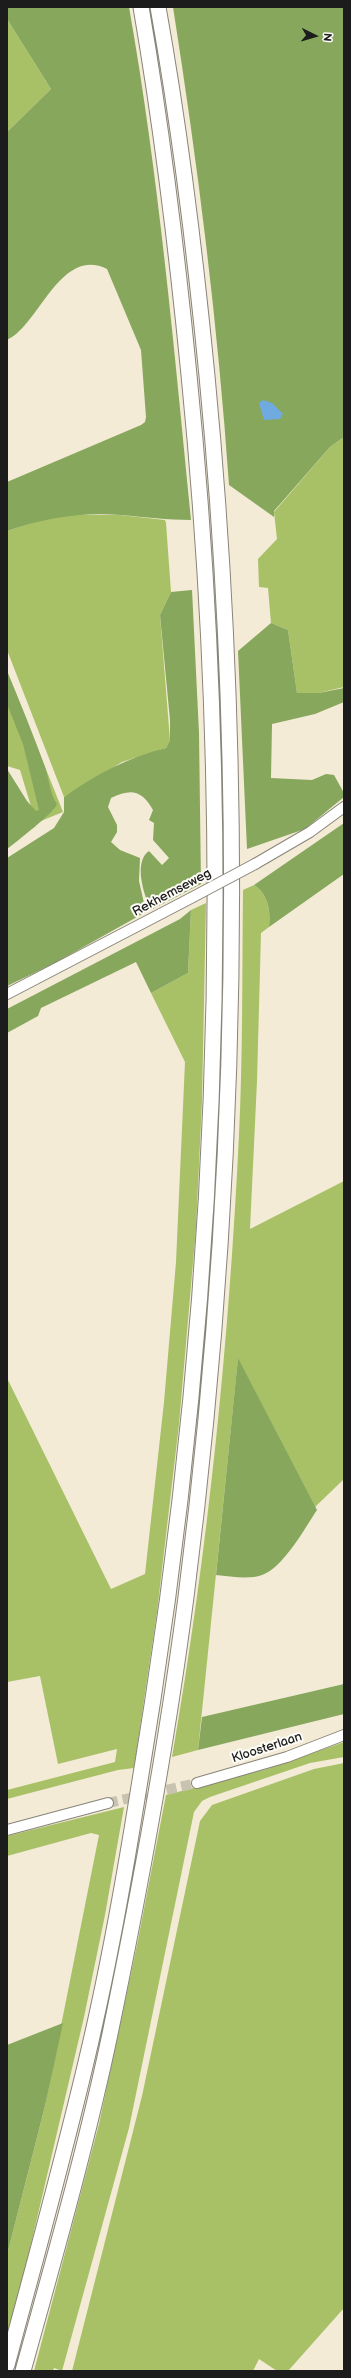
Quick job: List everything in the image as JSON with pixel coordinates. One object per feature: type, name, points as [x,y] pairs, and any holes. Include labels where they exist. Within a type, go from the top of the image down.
[{"type":"highway","points":[[7,2365],[56,2185],[92,2035],[137,1802],[170,1590],[189,1427],[202,1278],[209,1139],[215,927],[213,720],[208,618],[197,459],[180,286],[167,174],[140,7]]},
{"type":"highway","points":[[23,2371],[73,2191],[109,2038],[159,1775],[186,1600],[218,1287],[226,1142],[232,941],[230,723],[225,612],[215,458],[198,288],[158,7]]},
{"type":"street","name":"Rekhemseweg","points":[[7,994],[255,864],[310,832],[344,807]]},
{"type":"street","name":"Kloosterlaan","points":[[197,1783],[287,1757],[344,1735]]},
{"type":"street","points":[[7,1830],[108,1803]]},
{"type":"green space","points":[[7,7],[129,7],[149,135],[165,263],[191,520],[92,514],[49,519],[7,531],[7,482],[141,425],[145,422],[146,417],[141,350],[107,269],[91,265],[76,268],[63,278],[51,291],[30,320],[19,332],[7,340],[7,132],[51,89],[7,19]]},
{"type":"green space","points":[[173,7],[344,7],[344,437],[330,447],[274,511],[274,517],[229,485],[213,305],[191,126]]},
{"type":"green space","points":[[7,19],[51,89],[7,132]]},
{"type":"green space","points":[[344,437],[344,687],[319,693],[297,693],[288,630],[271,623],[268,588],[259,587],[258,559],[277,539],[274,512],[330,447]]},
{"type":"green space","points":[[69,515],[120,515],[165,520],[171,592],[160,615],[170,740],[166,748],[122,762],[64,797],[7,650],[7,531],[43,519]]},
{"type":"green space","points":[[192,590],[199,733],[201,884],[151,910],[145,896],[141,879],[144,856],[149,851],[162,865],[169,858],[153,840],[154,823],[149,820],[153,810],[145,798],[135,793],[124,793],[111,798],[108,807],[117,825],[117,832],[111,842],[120,850],[140,858],[139,881],[146,912],[53,964],[7,986],[7,858],[54,828],[64,812],[64,797],[113,767],[139,756],[166,748],[170,740],[170,720],[160,615],[171,592]]},
{"type":"green space","points":[[271,623],[288,630],[297,693],[319,693],[344,688],[344,702],[315,714],[272,724],[271,778],[312,780],[326,774],[334,775],[344,793],[344,797],[305,829],[247,849],[238,651]]},
{"type":"green space","points":[[7,671],[63,812],[36,823],[20,770],[7,766]]},
{"type":"green space","points":[[7,671],[40,755],[57,804],[43,820],[7,849],[7,769],[27,801],[36,811],[39,810],[23,744],[7,704]]},
{"type":"green space","points":[[344,823],[344,874],[269,927],[268,903],[263,893],[254,885]]},
{"type":"green space","points":[[254,885],[263,893],[268,903],[270,921],[269,927],[261,933],[257,1081],[250,1229],[344,1181],[344,1479],[315,1507],[238,1359],[198,1750],[172,1757],[196,1603],[223,1369],[235,1213],[240,1105],[243,890]]},
{"type":"green space","points":[[206,903],[202,1101],[196,1228],[179,1424],[157,1612],[134,1768],[118,1770],[7,1799],[7,1790],[115,1762],[117,1749],[58,1764],[40,1676],[7,1682],[7,1378],[111,1589],[145,1574],[164,1402],[176,1262],[185,1062],[151,993],[188,973],[191,910]]},
{"type":"green space","points":[[191,910],[188,973],[151,993],[136,962],[41,1008],[38,1016],[7,1033],[7,1009],[180,919]]},
{"type":"green space","points":[[238,1358],[317,1510],[293,1547],[278,1564],[270,1571],[262,1575],[251,1577],[216,1575]]},
{"type":"green space","points":[[344,1684],[344,1714],[198,1750],[202,1717]]},
{"type":"green space","points":[[344,1742],[344,1757],[310,1763],[210,1797],[202,1801],[194,1812],[129,2128],[62,2371],[54,2368],[53,2371],[34,2371],[99,2124],[138,1940],[166,1795],[267,1769]]},
{"type":"green space","points":[[344,1763],[344,2308],[288,2371],[277,2371],[259,2359],[253,2371],[72,2371],[142,2096],[200,1821],[212,1805],[314,1769]]},
{"type":"green space","points":[[124,1807],[105,1915],[84,2017],[18,2300],[7,2339],[7,2255],[45,2106],[99,1835],[91,1833],[7,1856],[7,1836]]},
{"type":"green space","points":[[63,2023],[45,2106],[7,2255],[7,2045]]},
{"type":"water","points":[[263,400],[272,403],[283,414],[280,419],[264,420],[259,403]]},
{"type":"tunnel","points":[[108,1803],[197,1783]]}]
